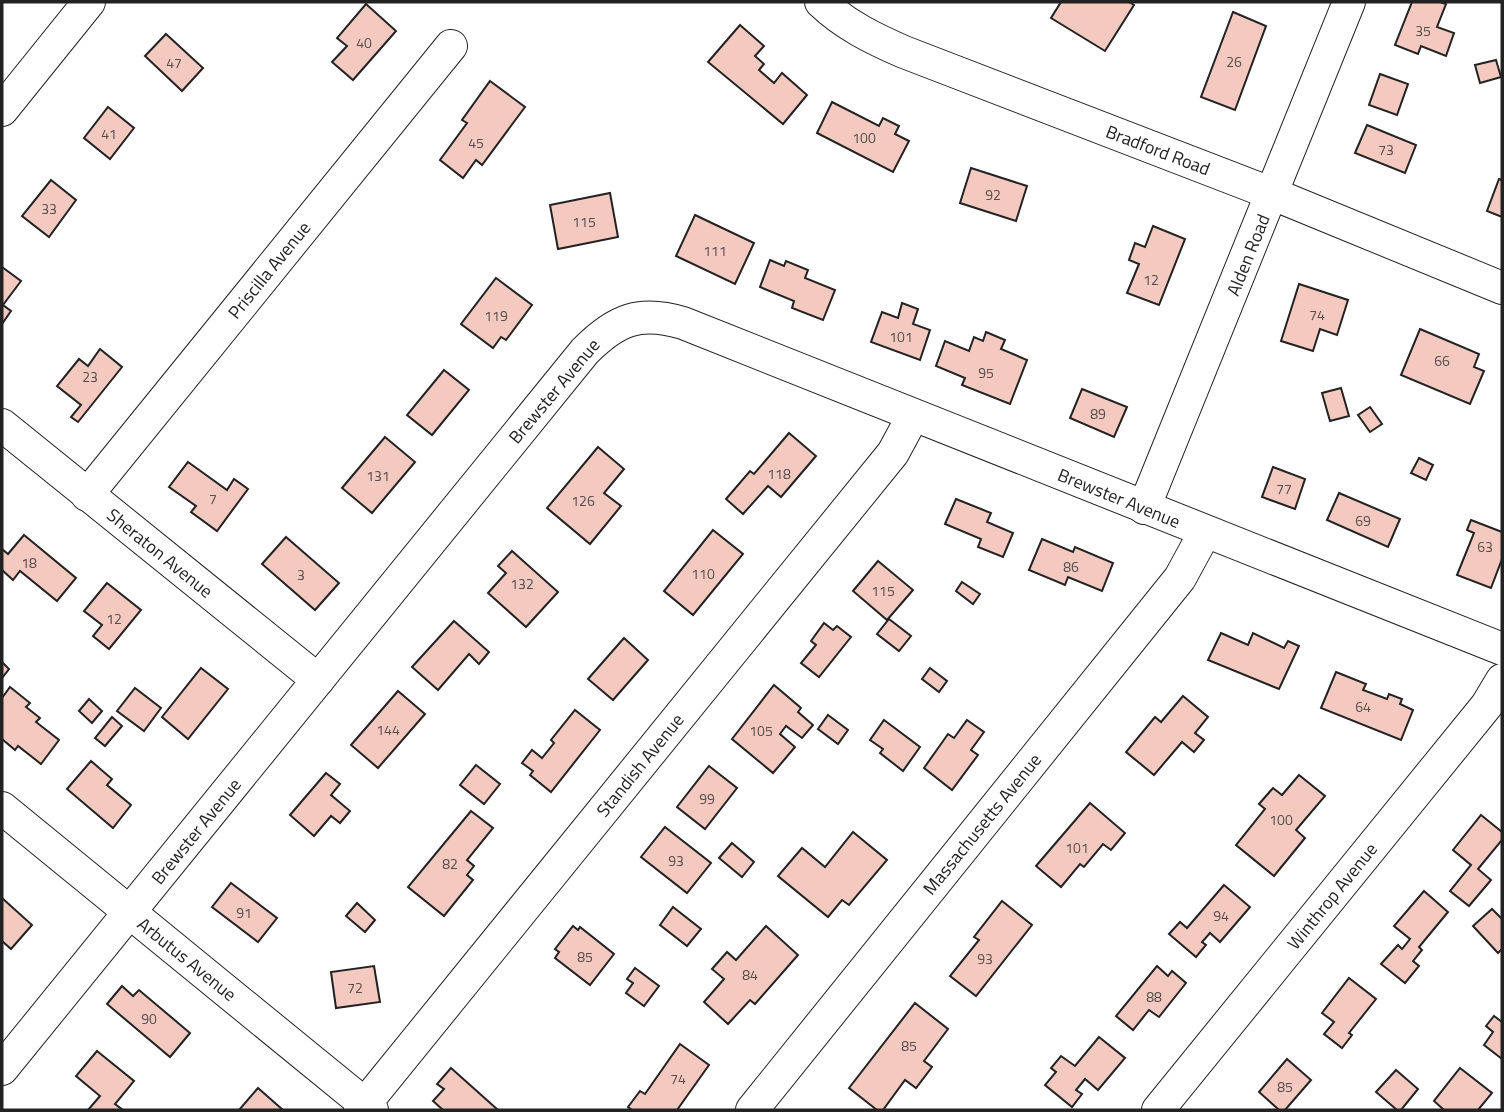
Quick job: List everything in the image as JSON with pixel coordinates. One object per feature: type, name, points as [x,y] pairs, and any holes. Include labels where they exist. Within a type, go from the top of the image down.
[{"type":"street","points":[[2,110],[89,2]]},
{"type":"street","name":"Bradford Road","points":[[821,2],[860,31],[904,52],[1273,194],[1502,288]]},
{"type":"street","name":"Alden Road","points":[[1144,508],[1349,2]]},
{"type":"street","name":"Priscilla Avenue","points":[[87,495],[452,46]]},
{"type":"street","name":"Brewster Avenue","points":[[2,1069],[585,351],[609,329],[635,317],[651,316],[682,323],[1502,649]]},
{"type":"street","name":"Standish Avenue","points":[[366,1108],[893,453],[913,416]]},
{"type":"street","name":"Sheraton Avenue","points":[[2,425],[318,680]]},
{"type":"street","name":"Massachusetts Avenue","points":[[752,1110],[1180,578],[1205,533]]},
{"type":"street","name":"Winthrop Avenue","points":[[1158,1110],[1487,705],[1502,680]]},
{"type":"street","name":"Arbutus Avenue","points":[[2,808],[366,1108]]},
{"type":"building","points":[[1061,2],[1129,2],[1134,5],[1105,51],[1051,18]]},
{"type":"building","points":[[1412,2],[1446,4],[1437,27],[1454,33],[1446,56],[1421,46],[1418,54],[1395,45]]},
{"type":"building","points":[[366,4],[396,31],[353,80],[332,62],[347,46],[337,38]]},
{"type":"building","points":[[1233,12],[1266,26],[1235,110],[1201,97]]},
{"type":"building","points":[[740,25],[764,46],[755,56],[764,64],[759,70],[774,83],[782,73],[807,95],[783,124],[708,62]]},
{"type":"building","points":[[166,34],[203,68],[182,91],[145,56]]},
{"type":"building","points":[[1496,60],[1501,77],[1480,83],[1475,65]]},
{"type":"building","points":[[1380,74],[1408,84],[1397,115],[1369,105]]},
{"type":"building","points":[[490,81],[525,107],[482,165],[476,160],[463,178],[440,160],[467,123],[462,120]]},
{"type":"building","points":[[832,102],[879,126],[883,118],[899,126],[895,134],[909,141],[893,172],[817,133]]},
{"type":"building","points":[[108,107],[134,128],[110,159],[84,138]]},
{"type":"building","points":[[1367,125],[1416,145],[1405,173],[1355,153]]},
{"type":"building","points":[[971,168],[1027,186],[1016,221],[960,203]]},
{"type":"building","points":[[1499,179],[1502,180],[1502,217],[1487,211]]},
{"type":"building","points":[[51,180],[76,200],[49,237],[22,216]]},
{"type":"building","points":[[610,193],[618,237],[558,249],[550,205]]},
{"type":"building","points":[[695,215],[754,243],[735,284],[676,256]]},
{"type":"building","points":[[1153,226],[1185,239],[1159,305],[1127,293],[1139,264],[1129,260],[1135,243],[1145,247]]},
{"type":"building","points":[[770,260],[784,266],[786,261],[808,270],[805,278],[835,290],[823,320],[792,308],[794,301],[760,287]]},
{"type":"building","points":[[2,267],[21,281],[3,305],[11,311],[2,324]]},
{"type":"building","points":[[496,278],[532,305],[506,340],[501,337],[493,348],[461,324]]},
{"type":"building","points":[[1299,284],[1348,300],[1337,335],[1320,329],[1313,351],[1281,341]]},
{"type":"building","points":[[902,303],[918,309],[913,324],[930,330],[920,360],[871,342],[882,312],[898,318]]},
{"type":"building","points":[[1420,329],[1479,354],[1474,367],[1484,371],[1470,404],[1401,375]]},
{"type":"building","points":[[986,332],[1005,340],[1001,349],[1027,360],[1010,404],[962,385],[965,378],[936,366],[945,341],[969,351],[974,337],[983,341]]},
{"type":"building","points":[[100,349],[122,367],[78,422],[71,417],[81,405],[57,386],[79,359],[88,366]]},
{"type":"building","points":[[444,370],[469,390],[432,435],[407,415]]},
{"type":"building","points":[[1341,388],[1349,416],[1330,421],[1322,393]]},
{"type":"building","points":[[1082,389],[1127,407],[1114,437],[1070,418]]},
{"type":"building","points":[[1370,407],[1382,424],[1370,432],[1358,415]]},
{"type":"building","points":[[789,433],[816,456],[781,497],[768,486],[743,514],[726,499],[750,471],[754,474]]},
{"type":"building","points":[[385,437],[415,462],[372,513],[342,488]]},
{"type":"building","points":[[598,447],[624,469],[604,493],[621,506],[590,544],[547,508]]},
{"type":"building","points":[[1419,458],[1433,465],[1426,480],[1411,473]]},
{"type":"building","points":[[188,462],[227,490],[234,479],[248,489],[217,531],[191,512],[196,506],[169,487]]},
{"type":"building","points":[[1273,467],[1305,479],[1295,509],[1262,497]]},
{"type":"building","points":[[1339,493],[1400,519],[1388,547],[1327,520]]},
{"type":"building","points":[[956,499],[991,513],[987,522],[1013,533],[1003,557],[978,547],[981,539],[945,524]]},
{"type":"building","points":[[1471,520],[1502,532],[1502,559],[1491,588],[1457,575],[1474,533],[1467,530]]},
{"type":"building","points":[[713,530],[743,554],[693,615],[664,591]]},
{"type":"building","points":[[24,535],[76,578],[57,601],[20,571],[13,580],[2,570],[2,549],[8,554]]},
{"type":"building","points":[[286,537],[339,583],[315,610],[262,564]]},
{"type":"building","points":[[1042,539],[1073,552],[1075,547],[1113,563],[1102,591],[1068,577],[1065,585],[1029,570]]},
{"type":"building","points":[[512,551],[558,592],[526,627],[488,593],[506,573],[498,566]]},
{"type":"building","points":[[878,561],[913,590],[887,620],[853,591]]},
{"type":"building","points":[[962,582],[980,594],[973,604],[956,591]]},
{"type":"building","points":[[107,583],[141,610],[109,649],[93,636],[102,625],[84,611]]},
{"type":"building","points":[[889,619],[911,636],[899,651],[877,634]]},
{"type":"building","points":[[454,621],[489,652],[479,664],[469,654],[438,690],[412,667]]},
{"type":"building","points":[[824,623],[833,630],[837,626],[851,637],[819,677],[801,663],[816,645],[811,641]]},
{"type":"building","points":[[1221,633],[1248,645],[1253,633],[1284,648],[1288,641],[1299,646],[1279,689],[1208,660]]},
{"type":"building","points":[[624,638],[648,660],[613,700],[588,679]]},
{"type":"building","points":[[2,662],[9,669],[2,678]]},
{"type":"building","points":[[201,668],[228,689],[188,739],[162,717]]},
{"type":"building","points":[[930,668],[947,681],[939,692],[922,679]]},
{"type":"building","points":[[1336,672],[1366,684],[1363,690],[1387,699],[1389,694],[1402,699],[1400,704],[1413,710],[1401,740],[1321,708]]},
{"type":"building","points":[[774,685],[801,708],[798,712],[813,725],[802,738],[786,726],[780,734],[795,747],[773,773],[732,739]]},
{"type":"building","points":[[10,687],[30,703],[26,707],[40,718],[36,722],[59,740],[41,764],[18,746],[15,750],[2,739],[2,698]]},
{"type":"building","points":[[135,688],[161,708],[144,731],[117,711]]},
{"type":"building","points":[[398,691],[425,714],[378,768],[351,745]]},
{"type":"building","points":[[1183,696],[1208,717],[1195,733],[1204,740],[1194,752],[1182,742],[1154,775],[1126,752],[1155,717],[1161,722]]},
{"type":"building","points":[[89,699],[102,711],[92,723],[79,711]]},
{"type":"building","points":[[575,710],[600,730],[551,792],[530,775],[533,771],[522,763],[532,750],[542,758],[554,743],[551,740]]},
{"type":"building","points":[[828,715],[848,730],[838,744],[818,729]]},
{"type":"building","points":[[112,717],[122,726],[105,746],[95,738]]},
{"type":"building","points":[[884,720],[920,747],[903,771],[880,753],[883,749],[870,740]]},
{"type":"building","points":[[967,720],[984,732],[971,750],[978,755],[952,790],[924,768],[948,734],[954,738]]},
{"type":"building","points":[[91,761],[112,779],[107,785],[131,805],[113,828],[67,789]]},
{"type":"building","points":[[476,765],[500,784],[484,804],[460,785]]},
{"type":"building","points":[[709,766],[737,788],[705,829],[677,807]]},
{"type":"building","points":[[326,773],[340,784],[331,795],[350,811],[340,823],[331,816],[314,836],[290,815]]},
{"type":"building","points":[[1299,775],[1325,796],[1296,830],[1305,838],[1274,876],[1236,845],[1265,809],[1259,804],[1273,788],[1282,795]]},
{"type":"building","points":[[1090,803],[1125,833],[1111,850],[1103,844],[1084,867],[1080,864],[1061,887],[1036,866]]},
{"type":"building","points":[[471,811],[493,828],[467,860],[474,866],[467,875],[473,880],[444,916],[408,887]]},
{"type":"building","points":[[1481,815],[1502,832],[1502,840],[1478,869],[1491,880],[1469,906],[1450,891],[1471,865],[1453,850]]},
{"type":"building","points":[[665,827],[711,863],[687,893],[641,857]]},
{"type":"building","points":[[853,832],[887,860],[849,905],[842,900],[828,917],[778,876],[802,848],[825,867]]},
{"type":"building","points":[[732,843],[754,862],[742,877],[719,858]]},
{"type":"building","points":[[231,883],[277,918],[258,942],[212,907]]},
{"type":"building","points":[[1224,885],[1250,907],[1220,942],[1210,933],[1202,942],[1206,945],[1196,957],[1169,934],[1180,922],[1187,928]]},
{"type":"building","points":[[1424,891],[1448,912],[1419,947],[1422,950],[1413,961],[1419,966],[1405,983],[1381,964],[1398,945],[1402,949],[1410,939],[1394,926]]},
{"type":"building","points":[[2,898],[32,925],[11,949],[2,941]]},
{"type":"building","points":[[1002,901],[1032,925],[976,996],[950,976],[979,940],[974,937]]},
{"type":"building","points":[[357,903],[375,920],[365,932],[346,916]]},
{"type":"building","points":[[673,907],[701,929],[687,946],[660,925]]},
{"type":"building","points":[[1492,909],[1502,919],[1502,949],[1498,953],[1473,926]]},
{"type":"building","points":[[573,926],[578,930],[580,927],[614,954],[590,985],[555,958],[559,952],[555,949]]},
{"type":"building","points":[[766,926],[798,955],[755,1004],[750,1000],[728,1024],[704,1002],[724,979],[712,969],[727,952],[736,960]]},
{"type":"building","points":[[374,966],[380,1002],[336,1008],[331,972]]},
{"type":"building","points":[[1157,966],[1168,976],[1172,971],[1186,983],[1159,1017],[1149,1010],[1133,1030],[1116,1016]]},
{"type":"building","points":[[635,968],[659,986],[644,1006],[626,993],[633,983],[627,979]]},
{"type":"building","points":[[1349,978],[1376,999],[1349,1033],[1352,1035],[1342,1048],[1324,1034],[1334,1022],[1322,1013]]},
{"type":"building","points":[[122,986],[133,996],[139,990],[190,1033],[170,1057],[107,1004]]},
{"type":"building","points":[[915,1003],[948,1029],[924,1061],[932,1067],[916,1088],[905,1080],[883,1110],[877,1110],[849,1088]]},
{"type":"building","points":[[1494,1016],[1502,1022],[1502,1059],[1484,1045],[1493,1032],[1486,1026]]},
{"type":"building","points":[[1099,1037],[1125,1058],[1098,1090],[1085,1079],[1076,1090],[1082,1094],[1072,1107],[1045,1085],[1056,1072],[1051,1068],[1061,1056],[1075,1066]]},
{"type":"building","points":[[680,1044],[709,1065],[677,1110],[632,1110],[628,1107],[640,1091],[645,1094]]},
{"type":"building","points":[[97,1051],[134,1081],[115,1104],[123,1110],[88,1110],[100,1096],[76,1076]]},
{"type":"building","points":[[1287,1059],[1311,1080],[1285,1110],[1277,1110],[1259,1092]]},
{"type":"building","points":[[451,1068],[498,1110],[443,1110],[433,1101],[444,1089],[437,1084]]},
{"type":"building","points":[[1460,1068],[1492,1093],[1478,1110],[1444,1110],[1434,1101]]},
{"type":"building","points":[[1396,1070],[1418,1089],[1401,1110],[1397,1110],[1376,1092]]},
{"type":"building","points":[[258,1088],[283,1110],[239,1110]]}]
